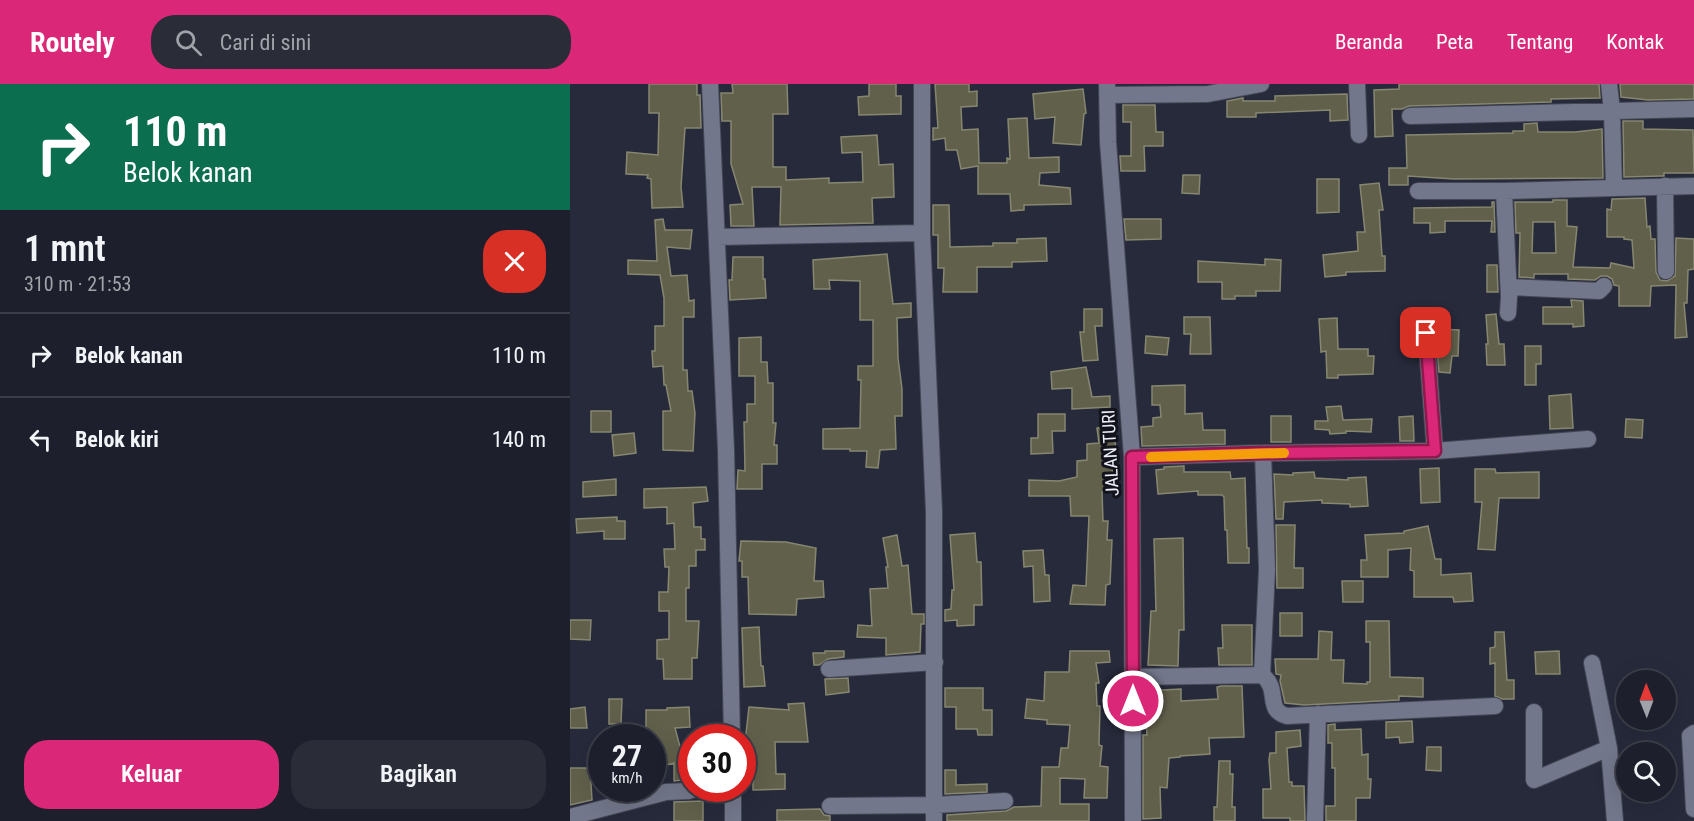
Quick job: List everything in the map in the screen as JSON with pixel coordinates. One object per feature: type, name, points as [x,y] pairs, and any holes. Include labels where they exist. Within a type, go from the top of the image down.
[{"type":"street","points":[[710,84],[726,450],[732,724]]},
{"type":"street","points":[[922,84],[922,233],[934,512],[934,813]]},
{"type":"street","points":[[1107,90],[1208,94],[1256,84]]},
{"type":"street","points":[[1357,84],[1359,135]]},
{"type":"street","points":[[1609,84],[1614,188]]},
{"type":"street","name":"JALAN TURI","points":[[1107,90],[1108,142],[1132,457],[1133,821]]},
{"type":"street","points":[[1410,116],[1694,109]]},
{"type":"street","points":[[1665,186],[1666,272]]},
{"type":"street","points":[[1418,190],[1504,191],[1694,186]]},
{"type":"street","points":[[1504,191],[1509,287],[1508,313]]},
{"type":"street","points":[[717,237],[922,233]]},
{"type":"street","points":[[1509,287],[1599,291],[1604,286]]},
{"type":"street","points":[[1426,333],[1435,451]]},
{"type":"street","points":[[1132,457],[1435,451],[1587,439]]},
{"type":"street","points":[[1263,453],[1267,569],[1263,675],[1272,686],[1274,705],[1282,714],[1495,706]]},
{"type":"street","points":[[829,669],[935,662]]},
{"type":"street","points":[[1592,663],[1609,748],[1615,821]]},
{"type":"street","points":[[1133,677],[1263,675]]},
{"type":"street","points":[[1534,712],[1534,780],[1609,748]]},
{"type":"street","points":[[1315,821],[1318,714]]},
{"type":"street","points":[[1694,733],[1690,736],[1694,809]]},
{"type":"street","points":[[570,817],[666,792],[678,791]]},
{"type":"street","points":[[830,806],[934,813],[1005,801]]},
{"type":"street","points":[[733,802],[733,821]]},
{"type":"building","points":[[649,84],[697,84],[697,95],[700,95],[701,128],[685,128],[681,187],[683,207],[652,208],[651,179],[647,178],[648,175],[626,174],[627,152],[658,155],[659,113],[649,113]]},
{"type":"building","points":[[732,84],[787,84],[788,114],[773,114],[773,167],[786,167],[786,180],[829,178],[829,183],[863,182],[862,152],[842,153],[841,137],[877,135],[879,165],[893,164],[894,197],[872,198],[873,223],[780,225],[781,187],[752,187],[754,226],[731,226],[730,205],[743,204],[731,164],[731,121],[722,121],[721,93],[733,93]]},
{"type":"building","points":[[869,84],[896,84],[896,96],[901,96],[901,114],[859,115],[858,97],[869,96]]},
{"type":"building","points":[[935,84],[969,84],[969,92],[977,91],[977,106],[961,107],[962,130],[978,129],[979,163],[1007,163],[1007,158],[1010,159],[1008,119],[1027,118],[1029,158],[1059,157],[1059,172],[1040,173],[1039,185],[1070,188],[1071,204],[1024,205],[1024,210],[1011,211],[1010,194],[978,194],[978,166],[961,169],[957,150],[946,150],[945,138],[933,140],[933,128],[938,128]]},
{"type":"building","points":[[1399,84],[1599,84],[1600,98],[1551,99],[1551,102],[1409,106],[1392,109],[1393,136],[1375,137],[1374,90],[1399,89]]},
{"type":"building","points":[[1620,84],[1694,84],[1694,99],[1648,100],[1621,97]]},
{"type":"building","points":[[1083,89],[1086,113],[1084,114],[1081,145],[1053,143],[1055,117],[1035,119],[1033,94]]},
{"type":"building","points":[[1347,94],[1348,120],[1330,121],[1330,110],[1256,113],[1256,117],[1227,117],[1227,101],[1243,98],[1243,101],[1275,101],[1275,96]]},
{"type":"building","points":[[1123,105],[1155,105],[1156,132],[1163,132],[1163,146],[1144,146],[1145,171],[1121,171],[1120,156],[1131,156],[1131,122],[1123,122]]},
{"type":"building","points":[[1623,121],[1643,121],[1643,129],[1693,130],[1694,173],[1624,177]]},
{"type":"building","points":[[1537,123],[1538,132],[1602,129],[1603,178],[1454,179],[1408,176],[1408,185],[1389,185],[1389,168],[1407,168],[1406,135],[1513,133],[1513,131],[1524,131],[1524,124]]},
{"type":"building","points":[[1183,175],[1200,175],[1199,194],[1182,193]]},
{"type":"building","points":[[1317,179],[1339,179],[1339,212],[1317,213]]},
{"type":"building","points":[[1379,183],[1383,210],[1379,210],[1385,271],[1346,272],[1346,275],[1325,277],[1323,255],[1358,251],[1357,232],[1365,232],[1360,185]]},
{"type":"building","points":[[1645,198],[1647,227],[1650,226],[1651,239],[1655,239],[1656,272],[1660,280],[1667,281],[1675,276],[1676,238],[1694,239],[1694,269],[1688,270],[1687,303],[1684,303],[1687,337],[1675,338],[1676,285],[1651,286],[1650,306],[1619,306],[1619,286],[1614,285],[1612,279],[1607,276],[1601,276],[1595,280],[1568,279],[1568,274],[1534,274],[1534,278],[1519,277],[1520,233],[1516,233],[1515,202],[1567,200],[1567,226],[1577,227],[1573,267],[1610,268],[1611,263],[1634,268],[1632,240],[1624,239],[1624,237],[1607,237],[1607,209],[1611,210],[1612,199]],"holes":[[[1533,222],[1555,222],[1556,253],[1532,253]]]},
{"type":"building","points":[[1492,202],[1494,202],[1495,232],[1491,232],[1492,221],[1445,221],[1445,232],[1430,233],[1430,223],[1414,223],[1414,208],[1492,207]]},
{"type":"building","points":[[933,205],[949,205],[950,247],[993,246],[993,243],[1017,243],[1017,239],[1046,238],[1047,261],[1012,262],[1012,267],[977,267],[977,292],[943,292],[944,268],[938,268],[938,235],[933,235]]},
{"type":"building","points":[[663,219],[665,230],[692,230],[690,249],[667,247],[671,276],[687,275],[689,301],[694,300],[694,317],[683,317],[683,370],[687,370],[688,391],[692,391],[695,413],[693,451],[663,450],[663,411],[671,411],[666,385],[664,385],[663,366],[653,367],[652,351],[655,351],[655,326],[664,326],[664,298],[660,275],[628,274],[628,260],[657,261],[655,220]]},
{"type":"building","points":[[1124,219],[1161,219],[1161,239],[1126,240]]},
{"type":"building","points":[[887,254],[893,304],[911,303],[911,317],[897,318],[902,416],[895,416],[896,449],[880,450],[878,468],[866,467],[867,451],[823,449],[823,429],[860,428],[861,380],[858,380],[858,366],[873,366],[873,320],[860,320],[860,281],[829,280],[830,289],[814,289],[813,260]]},
{"type":"building","points":[[733,257],[763,257],[766,298],[730,300],[729,280],[732,280]]},
{"type":"building","points":[[1265,259],[1281,260],[1280,291],[1256,291],[1256,296],[1235,296],[1235,299],[1222,299],[1222,282],[1198,282],[1198,261],[1265,265]]},
{"type":"building","points":[[1487,265],[1497,265],[1498,292],[1487,292]]},
{"type":"building","points":[[1571,300],[1583,301],[1584,326],[1543,324],[1543,307],[1572,307]]},
{"type":"building","points":[[1084,309],[1102,309],[1102,326],[1095,326],[1098,360],[1083,361],[1080,332],[1084,332]]},
{"type":"building","points":[[1496,314],[1499,344],[1504,344],[1505,365],[1487,365],[1486,315]]},
{"type":"building","points":[[1184,317],[1210,317],[1211,354],[1190,354],[1191,334],[1184,334]]},
{"type":"building","points":[[1337,318],[1338,349],[1368,349],[1368,356],[1374,356],[1373,374],[1338,375],[1338,378],[1327,378],[1326,351],[1321,352],[1319,319]]},
{"type":"building","points":[[1435,329],[1459,330],[1458,356],[1452,356],[1450,373],[1439,372]]},
{"type":"building","points":[[1146,336],[1169,338],[1167,355],[1145,353]]},
{"type":"building","points":[[761,337],[761,362],[767,362],[768,383],[773,383],[773,423],[776,423],[774,445],[777,445],[777,464],[762,464],[762,489],[737,489],[738,470],[745,471],[744,422],[747,422],[747,404],[755,404],[755,376],[739,376],[739,338]]},
{"type":"building","points":[[1525,346],[1541,346],[1541,364],[1536,364],[1536,385],[1525,385]]},
{"type":"building","points":[[1086,367],[1092,397],[1110,396],[1110,407],[1072,409],[1072,388],[1052,389],[1051,372]]},
{"type":"building","points":[[1185,385],[1185,414],[1202,413],[1203,430],[1225,430],[1225,444],[1142,446],[1141,427],[1153,426],[1153,418],[1161,417],[1160,405],[1152,405],[1152,386]]},
{"type":"building","points":[[1571,394],[1573,428],[1550,429],[1549,396]]},
{"type":"building","points":[[1341,406],[1343,420],[1372,419],[1371,432],[1346,431],[1346,433],[1330,434],[1329,430],[1315,429],[1315,421],[1328,421],[1326,407]]},
{"type":"building","points":[[591,411],[611,411],[611,432],[591,432]]},
{"type":"building","points":[[1038,414],[1065,414],[1065,431],[1052,431],[1053,453],[1031,454],[1031,438],[1038,438]]},
{"type":"building","points":[[1271,416],[1291,416],[1291,442],[1271,442]]},
{"type":"building","points":[[1413,416],[1414,441],[1400,441],[1399,417]]},
{"type":"building","points":[[1626,419],[1643,420],[1642,438],[1625,437]]},
{"type":"building","points":[[1112,425],[1117,454],[1113,454],[1112,478],[1105,478],[1105,491],[1102,492],[1103,521],[1108,521],[1107,540],[1112,540],[1110,584],[1106,585],[1105,605],[1070,604],[1073,585],[1086,586],[1089,516],[1071,516],[1070,496],[1029,496],[1029,480],[1059,481],[1077,477],[1077,461],[1087,460],[1087,444],[1099,443],[1097,428]]},
{"type":"building","points":[[634,433],[636,453],[614,456],[612,435]]},
{"type":"building","points":[[1184,466],[1184,472],[1230,472],[1231,479],[1245,478],[1249,563],[1228,563],[1227,530],[1225,530],[1224,497],[1222,495],[1198,495],[1198,491],[1158,494],[1156,470],[1164,469],[1164,467]]},
{"type":"building","points":[[1439,468],[1440,502],[1421,503],[1420,469]]},
{"type":"building","points":[[1475,469],[1495,469],[1496,473],[1539,472],[1539,498],[1499,498],[1495,550],[1478,549],[1482,502],[1475,502]]},
{"type":"building","points":[[1314,472],[1315,478],[1348,480],[1348,478],[1366,477],[1368,506],[1350,507],[1350,504],[1322,503],[1322,500],[1284,502],[1283,519],[1276,519],[1274,474],[1293,475],[1293,473]]},
{"type":"building","points":[[616,479],[616,495],[583,497],[583,482]]},
{"type":"building","points":[[706,487],[708,501],[693,503],[694,527],[701,527],[701,539],[705,539],[705,550],[696,550],[696,566],[689,566],[689,588],[686,588],[686,621],[699,621],[697,658],[692,658],[692,679],[664,679],[663,659],[657,659],[657,640],[669,639],[669,611],[659,611],[659,592],[668,592],[669,567],[665,567],[664,549],[675,549],[674,523],[667,524],[667,507],[644,508],[644,489]]},
{"type":"building","points":[[617,517],[617,521],[625,521],[625,539],[604,539],[604,531],[577,533],[576,519]]},
{"type":"building","points":[[1276,525],[1295,525],[1294,568],[1303,568],[1303,588],[1277,588]]},
{"type":"building","points":[[1428,526],[1435,559],[1441,559],[1441,575],[1471,573],[1473,601],[1454,602],[1453,597],[1414,597],[1414,571],[1410,570],[1411,548],[1388,550],[1388,577],[1361,577],[1361,560],[1367,560],[1365,535],[1404,533],[1404,531]]},
{"type":"building","points":[[975,533],[977,562],[981,562],[982,605],[974,605],[974,625],[957,626],[957,620],[945,621],[945,610],[951,609],[952,590],[954,590],[950,535]]},
{"type":"building","points":[[897,535],[902,566],[908,565],[912,614],[924,614],[924,624],[921,624],[920,652],[886,655],[886,638],[857,637],[858,625],[872,626],[870,589],[888,588],[886,567],[888,567],[883,538]]},
{"type":"building","points":[[1183,538],[1184,630],[1179,630],[1178,666],[1148,665],[1151,611],[1156,611],[1154,539]]},
{"type":"building","points":[[741,541],[786,542],[816,548],[814,581],[823,581],[824,597],[797,599],[796,615],[749,614],[748,577],[742,577],[742,561],[739,561]]},
{"type":"building","points":[[1043,550],[1045,575],[1049,575],[1050,601],[1034,602],[1033,566],[1024,567],[1023,551]]},
{"type":"building","points":[[1342,581],[1363,581],[1363,602],[1343,602]]},
{"type":"building","points":[[1280,613],[1302,613],[1302,636],[1280,636]]},
{"type":"building","points":[[570,620],[591,620],[590,640],[570,639]]},
{"type":"building","points":[[1366,621],[1389,621],[1390,677],[1423,678],[1423,697],[1399,696],[1399,700],[1304,705],[1285,703],[1280,681],[1281,675],[1276,674],[1275,659],[1318,659],[1319,631],[1332,632],[1331,660],[1344,660],[1343,683],[1367,684],[1370,682],[1370,642],[1366,642]]},
{"type":"building","points":[[1222,625],[1252,625],[1252,665],[1219,665],[1218,648],[1223,648]]},
{"type":"building","points":[[759,627],[761,666],[763,666],[765,686],[744,687],[742,628]]},
{"type":"building","points":[[1495,632],[1504,632],[1507,680],[1514,680],[1514,699],[1502,699],[1495,696],[1495,663],[1490,664],[1490,648],[1495,647]]},
{"type":"building","points":[[825,651],[844,651],[844,657],[828,659],[819,665],[814,665],[813,653],[825,653]]},
{"type":"building","points":[[1070,651],[1109,651],[1110,662],[1096,663],[1099,683],[1096,683],[1097,706],[1100,706],[1099,745],[1102,746],[1100,766],[1108,767],[1107,798],[1084,798],[1085,779],[1060,778],[1060,804],[1089,804],[1089,821],[947,821],[947,815],[1041,806],[1042,767],[1059,767],[1061,748],[1068,748],[1070,725],[1047,724],[1047,720],[1025,718],[1027,699],[1044,701],[1045,672],[1069,672]]},
{"type":"building","points":[[1559,651],[1560,674],[1536,674],[1535,652]]},
{"type":"building","points":[[848,678],[849,692],[826,695],[825,679]]},
{"type":"building","points":[[1242,686],[1244,737],[1209,738],[1210,754],[1169,758],[1167,788],[1160,787],[1161,818],[1143,819],[1143,735],[1147,735],[1144,691],[1181,689],[1181,701],[1218,699],[1217,687]]},
{"type":"building","points":[[945,688],[983,688],[983,710],[992,710],[992,735],[978,735],[977,729],[956,729],[956,707],[945,707]]},
{"type":"building","points":[[609,699],[622,699],[621,724],[609,724]]},
{"type":"building","points":[[804,703],[808,742],[775,742],[776,774],[785,774],[785,789],[756,790],[756,724],[747,724],[749,707],[789,710],[788,704]]},
{"type":"building","points":[[585,707],[587,728],[570,728],[570,709]]},
{"type":"building","points":[[689,707],[690,724],[678,724],[678,728],[675,728],[678,739],[678,781],[674,781],[674,763],[666,765],[666,724],[646,724],[646,710],[667,710],[667,708]]},
{"type":"building","points":[[1412,721],[1413,742],[1400,743],[1399,737],[1386,738],[1386,722]]},
{"type":"building","points":[[1335,724],[1335,730],[1361,729],[1362,755],[1368,754],[1368,779],[1371,779],[1370,798],[1356,798],[1356,821],[1326,821],[1326,806],[1335,806],[1335,768],[1332,768],[1332,743],[1328,743],[1328,725]]},
{"type":"building","points":[[1300,730],[1301,746],[1287,748],[1289,782],[1292,782],[1292,786],[1304,786],[1305,821],[1290,821],[1290,818],[1263,818],[1263,789],[1271,789],[1269,760],[1270,753],[1276,753],[1276,732]]},
{"type":"building","points":[[1427,747],[1441,747],[1441,771],[1426,770]]},
{"type":"building","points":[[1219,761],[1230,761],[1230,774],[1233,774],[1232,807],[1235,807],[1235,821],[1214,821],[1214,807],[1217,807]]},
{"type":"building","points":[[570,768],[588,768],[588,801],[570,805]]},
{"type":"building","points":[[945,770],[956,770],[956,785],[987,784],[987,792],[945,794]]},
{"type":"building","points":[[674,802],[703,802],[703,821],[674,821]]},
{"type":"building","points":[[820,809],[824,815],[830,816],[830,821],[777,821],[777,810]]},
{"type":"slow traffic","points":[[1151,457],[1284,453]]},
{"type":"route","points":[[1133,701],[1132,457],[1435,451],[1426,333]]}]
